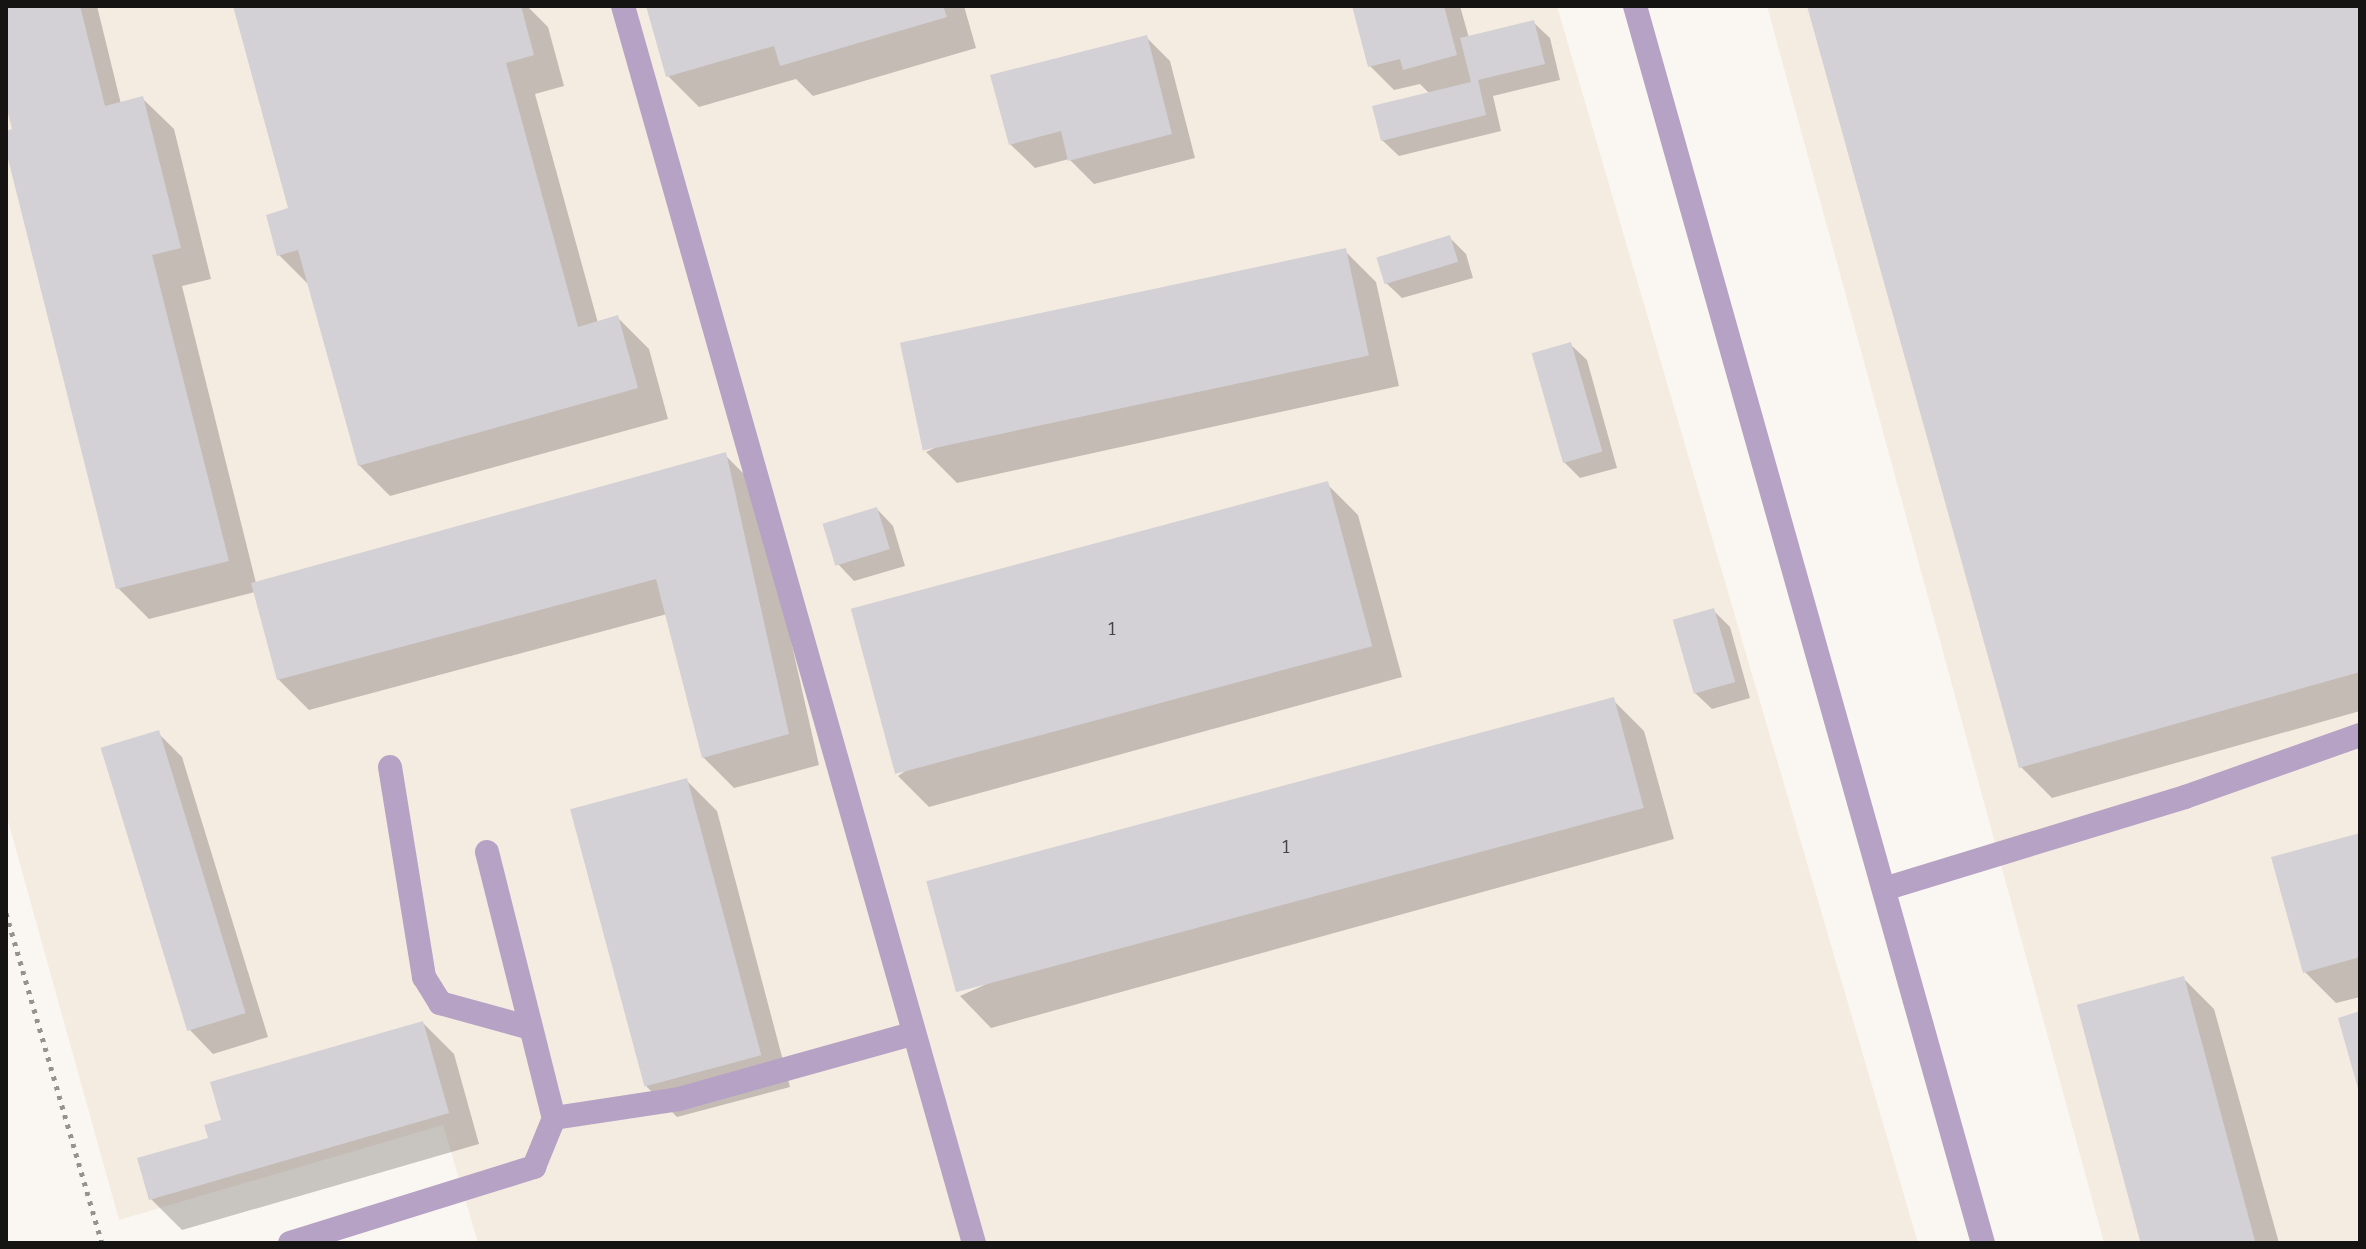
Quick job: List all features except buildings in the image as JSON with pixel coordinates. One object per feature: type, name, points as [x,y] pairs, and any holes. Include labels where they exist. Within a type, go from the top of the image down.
[{"type":"street","points":[[623,6],[912,1034],[974,1243]]},
{"type":"street","points":[[1635,6],[1983,1243]]},
{"type":"street","points":[[1884,889],[2185,797],[2360,735]]},
{"type":"street","points":[[390,767],[424,977],[440,1003],[531,1028]]},
{"type":"street","points":[[290,1243],[534,1167],[554,1118],[487,852]]},
{"type":"street","points":[[554,1118],[679,1099],[912,1034]]},
{"type":"path","points":[[6,913],[102,1243]]},
{"type":"shaded area","points":[[6,6],[1557,6],[1918,1243],[478,1243],[443,1125],[119,1220],[6,814]]},
{"type":"shaded area","points":[[1767,6],[2360,6],[2360,1243],[2104,1243]]}]
